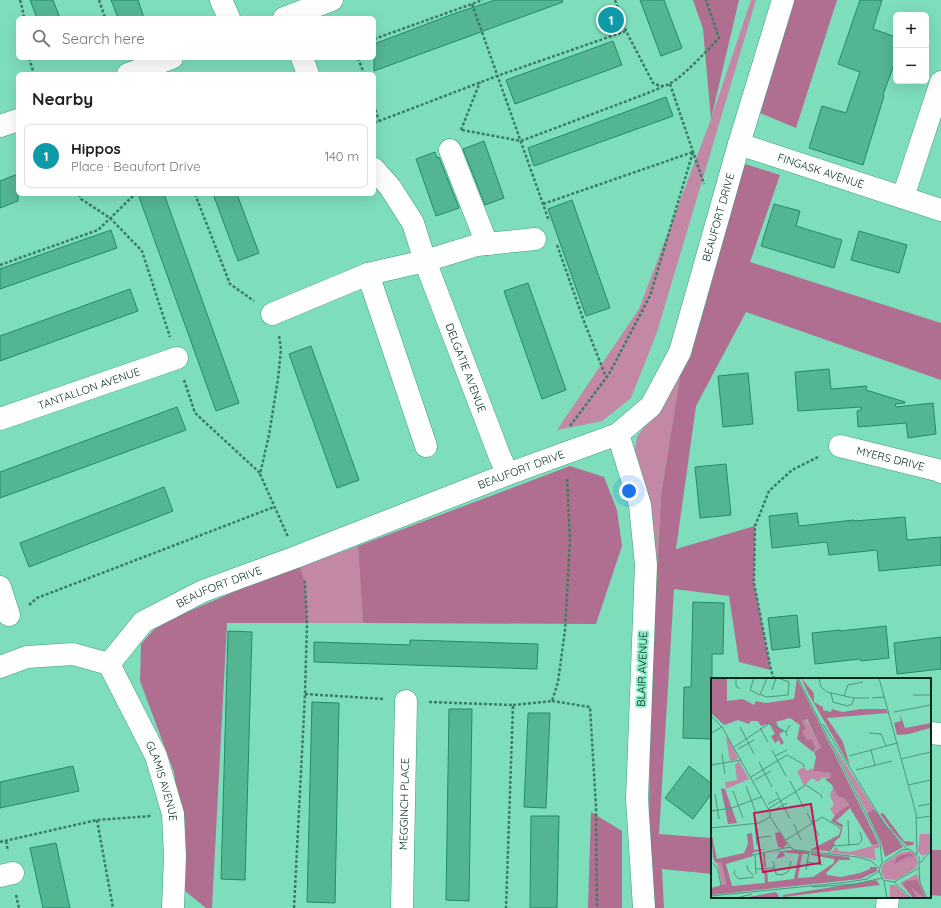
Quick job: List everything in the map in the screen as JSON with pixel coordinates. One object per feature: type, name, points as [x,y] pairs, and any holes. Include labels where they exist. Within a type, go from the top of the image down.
[{"type":"street","points":[[221,0],[228,16]]},
{"type":"street","points":[[284,13],[332,0]]},
{"type":"street","name":"BEAUFORT DRIVE","points":[[109,664],[143,622],[202,591],[508,474],[618,434],[651,406],[680,352],[739,144],[783,0]]},
{"type":"street","points":[[134,72],[166,60]]},
{"type":"street","points":[[303,60],[307,72]]},
{"type":"street","points":[[903,197],[941,82]]},
{"type":"street","points":[[0,126],[16,121]]},
{"type":"street","name":"FINGASK AVENUE","points":[[739,144],[941,210]]},
{"type":"street","points":[[450,150],[487,244]]},
{"type":"street","name":"DELGATIE AVENUE","points":[[376,171],[390,187],[413,223],[425,261],[500,457],[508,474]]},
{"type":"street","points":[[272,314],[368,274],[425,261],[477,245],[548,236]]},
{"type":"street","points":[[368,274],[426,446]]},
{"type":"street","name":"TANTALLON AVENUE","points":[[0,419],[177,358]]},
{"type":"street","name":"BLAIR AVENUE","points":[[618,434],[640,505],[646,565],[637,799],[644,908]]},
{"type":"street","name":"MYERS DRIVE","points":[[840,446],[941,472]]},
{"type":"street","points":[[0,587],[9,615]]},
{"type":"street","points":[[0,667],[27,657],[73,654],[109,664]]},
{"type":"street","name":"GLAMIS AVENUE","points":[[109,664],[156,756],[173,814],[175,856],[173,908]]},
{"type":"street","name":"MEGGINCH PLACE","points":[[402,908],[406,701]]},
{"type":"street","points":[[931,733],[941,734]]},
{"type":"street","points":[[887,908],[888,898]]},
{"type":"path","points":[[20,0],[24,16]]},
{"type":"path","points":[[99,0],[104,16]]},
{"type":"path","points":[[376,38],[483,0]]},
{"type":"path","points":[[615,0],[626,31],[653,83],[662,86]]},
{"type":"path","points":[[480,82],[460,130],[521,141],[670,84],[696,62],[719,38],[706,0]]},
{"type":"path","points":[[472,4],[543,204],[548,236],[606,378]]},
{"type":"path","points":[[376,122],[480,82],[626,31]]},
{"type":"path","points":[[30,60],[33,72]]},
{"type":"path","points":[[359,60],[363,72]]},
{"type":"path","points":[[670,84],[705,187]]},
{"type":"path","points":[[376,111],[379,121]]},
{"type":"path","points":[[543,204],[693,152]]},
{"type":"path","points":[[552,701],[558,682],[565,630],[570,547],[564,433],[606,378],[650,296],[693,152]]},
{"type":"path","points":[[80,196],[81,199],[110,218],[142,251],[195,413],[260,474],[296,556],[305,583],[307,623],[305,694],[294,908]]},
{"type":"path","points":[[0,265],[98,230],[133,196]]},
{"type":"path","points":[[195,196],[230,284],[272,314],[278,331],[281,349],[278,379],[269,435],[260,474]]},
{"type":"path","points":[[774,678],[754,583],[755,526],[769,491],[792,470],[840,446]]},
{"type":"path","points":[[9,615],[27,607],[37,598],[274,507]]},
{"type":"path","points":[[305,694],[406,701],[513,705],[552,701],[590,707],[596,807],[597,908]]},
{"type":"path","points":[[506,908],[513,705]]},
{"type":"path","points":[[0,842],[97,820],[173,814]]},
{"type":"path","points":[[97,820],[113,908]]},
{"type":"shaded area","points":[[693,0],[739,0],[711,119],[703,29]]},
{"type":"shaded area","points":[[751,0],[756,0],[657,332],[631,398],[602,421],[557,430],[639,309],[711,119]]},
{"type":"shaded area","points":[[794,0],[837,0],[796,128],[760,113]]},
{"type":"shaded area","points":[[745,164],[780,175],[750,262],[941,323],[941,380],[746,312],[696,406],[676,549],[755,526],[754,583],[771,670],[739,662],[729,596],[674,589],[659,834],[711,838],[711,874],[662,869],[664,908],[653,908],[649,841],[650,696],[661,495],[681,371]]},
{"type":"shaded area","points":[[681,371],[661,495],[657,559],[633,461],[637,437]]},
{"type":"shaded area","points":[[570,466],[604,477],[617,510],[622,546],[596,624],[363,623],[358,546]]},
{"type":"shaded area","points":[[358,546],[363,623],[307,623],[305,583],[300,567]]},
{"type":"shaded area","points":[[300,567],[305,583],[307,623],[227,623],[212,908],[206,908],[185,891],[183,830],[174,772],[140,681],[141,644],[159,624],[285,570]]},
{"type":"shaded area","points":[[591,812],[622,831],[622,908],[588,908]]},
{"type":"shaded area","points":[[931,850],[941,850],[941,896],[931,895]]},
{"type":"building","points":[[30,0],[53,0],[59,16],[36,16]]},
{"type":"building","points":[[111,0],[138,0],[143,16],[117,16]]},
{"type":"building","points":[[495,0],[562,0],[563,2],[374,71],[374,60],[376,60],[376,43]]},
{"type":"building","points":[[640,0],[664,0],[682,48],[661,56]]},
{"type":"building","points":[[860,0],[882,0],[873,29],[893,36],[893,67],[883,95],[884,96],[863,165],[809,148],[822,106],[846,113],[860,72],[838,64]]},
{"type":"building","points":[[613,41],[622,65],[515,104],[506,80]]},
{"type":"building","points":[[666,97],[673,116],[534,166],[528,148]]},
{"type":"building","points":[[484,141],[504,198],[485,205],[463,149]]},
{"type":"building","points":[[435,152],[437,158],[439,157],[459,208],[436,216],[416,159]]},
{"type":"building","points":[[16,175],[16,196],[18,196],[18,201],[0,208],[0,181]]},
{"type":"building","points":[[139,196],[165,196],[239,403],[216,411]]},
{"type":"building","points":[[214,196],[238,196],[259,253],[238,261]]},
{"type":"building","points":[[572,200],[610,308],[586,316],[548,209]]},
{"type":"building","points":[[774,204],[800,211],[796,226],[842,240],[834,268],[761,246]]},
{"type":"building","points":[[111,230],[117,248],[0,289],[0,269]]},
{"type":"building","points":[[859,231],[907,245],[899,273],[851,260]]},
{"type":"building","points":[[528,283],[566,390],[542,399],[504,291]]},
{"type":"building","points":[[130,289],[138,311],[0,361],[0,336]]},
{"type":"building","points":[[311,346],[359,480],[337,488],[289,354]]},
{"type":"building","points":[[829,369],[831,389],[867,386],[866,390],[905,402],[895,404],[896,407],[933,403],[936,434],[908,438],[906,423],[858,427],[857,411],[861,410],[861,407],[798,411],[795,372]]},
{"type":"building","points":[[748,373],[753,424],[723,427],[718,376]]},
{"type":"building","points":[[177,407],[186,430],[0,498],[0,472]]},
{"type":"building","points":[[726,464],[731,515],[700,518],[695,467]]},
{"type":"building","points":[[164,487],[173,511],[29,567],[20,543]]},
{"type":"building","points":[[797,513],[799,526],[854,520],[905,517],[907,540],[941,537],[941,565],[879,571],[877,550],[829,555],[827,542],[772,548],[769,516]]},
{"type":"building","points":[[693,602],[724,603],[723,654],[712,654],[711,739],[683,738],[684,687],[691,687]]},
{"type":"building","points":[[797,615],[800,647],[772,650],[768,618]]},
{"type":"building","points":[[886,626],[889,658],[861,661],[860,659],[815,664],[812,633]]},
{"type":"building","points":[[228,631],[252,632],[245,880],[221,879]]},
{"type":"building","points":[[941,637],[941,669],[897,674],[894,643]]},
{"type":"building","points":[[410,640],[538,644],[537,669],[314,662],[314,642],[410,645]]},
{"type":"building","points":[[312,702],[339,703],[335,903],[307,902]]},
{"type":"building","points":[[449,709],[472,709],[469,901],[446,900]]},
{"type":"building","points":[[528,713],[550,713],[546,808],[524,807]]},
{"type":"building","points":[[73,766],[79,791],[0,808],[0,782]]},
{"type":"building","points":[[689,766],[711,783],[711,794],[693,819],[665,798]]},
{"type":"building","points":[[531,816],[559,816],[557,908],[530,908]]},
{"type":"building","points":[[56,843],[70,908],[43,908],[30,848]]},
{"type":"place","name":"Hippos","points":[[611,20]]}]
